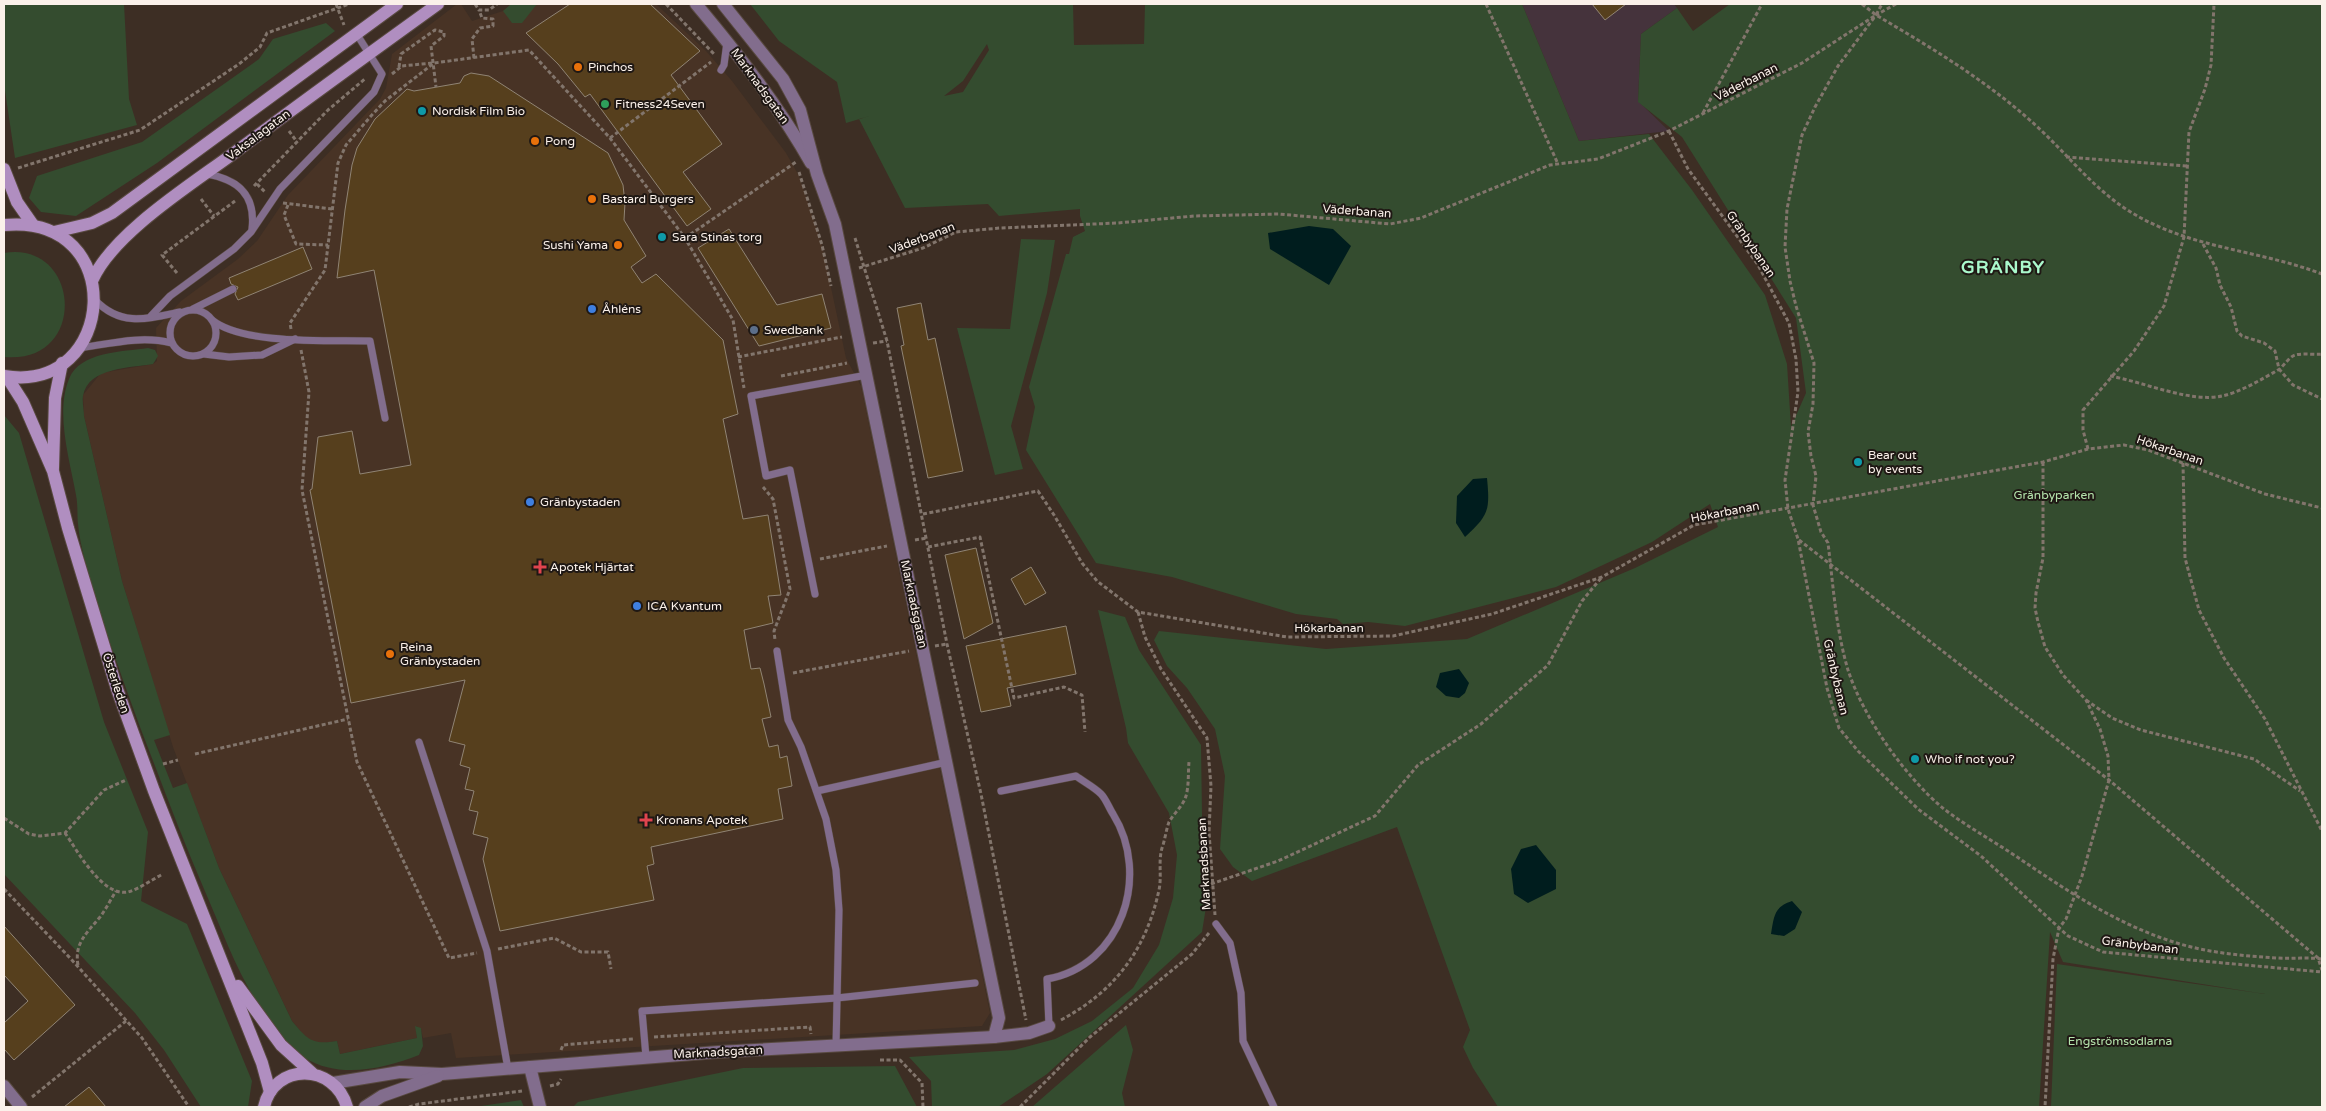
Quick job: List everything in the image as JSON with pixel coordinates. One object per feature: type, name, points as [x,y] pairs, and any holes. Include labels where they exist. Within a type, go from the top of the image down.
[{"type":"main road","name":"Vaksalagatan","points":[[54,232],[92,223],[112,213],[397,4]]},
{"type":"main road","name":"Vaksalagatan","points":[[92,281],[98,268],[115,246],[206,174],[438,4]]},
{"type":"main road","points":[[4,170],[17,202],[33,225]]},
{"type":"main road","points":[[4,225],[33,225],[54,232],[78,252],[92,281],[95,300],[89,330],[79,348],[62,364],[36,376],[5,377]]},
{"type":"main road","name":"Österleden","points":[[53,471],[56,398],[62,364]]},
{"type":"main road","name":"Österleden","points":[[5,377],[23,402],[53,471],[68,528],[117,689],[154,791],[210,930],[241,992],[281,1045],[312,1073],[333,1083]]},
{"type":"main road","name":"Österleden","points":[[194,890],[262,1063],[270,1092]]},
{"type":"main road","points":[[264,1107],[270,1092],[278,1083],[300,1073],[312,1073]]},
{"type":"main road","points":[[333,1083],[340,1091],[347,1107]]},
{"type":"street","name":"Marknadsgatan","points":[[696,4],[791,128],[817,174]]},
{"type":"street","name":"Marknadsgatan","points":[[723,4],[783,79],[800,110],[817,174],[835,224],[999,1018],[994,1037]]},
{"type":"street","name":"Marknadsgatan","points":[[333,1083],[400,1072],[442,1074],[646,1057],[994,1037],[1029,1032],[1049,1026]]},
{"type":"street","points":[[530,1067],[540,1107]]},
{"type":"street","name":"Marknadsgatan","points":[[364,1107],[382,1096],[442,1074]]},
{"type":"street","points":[[4,1086],[20,1107]]},
{"type":"lane","points":[[152,316],[170,296],[234,249],[251,232],[280,189],[374,92],[382,74],[356,33]]},
{"type":"lane","points":[[722,70],[727,42]]},
{"type":"lane","points":[[206,174],[220,176],[239,187],[249,198],[253,215],[251,232]]},
{"type":"lane","points":[[171,343],[170,328],[173,321],[188,310],[233,289],[211,307],[210,317],[216,335],[210,349],[204,354]]},
{"type":"lane","points":[[95,300],[108,312],[125,319],[188,310],[210,317],[222,328],[236,332],[296,339],[370,341],[385,418]]},
{"type":"lane","points":[[79,348],[158,339],[171,343],[176,349],[189,357],[204,354],[229,358],[262,355],[296,339]]},
{"type":"lane","points":[[815,594],[790,470],[766,476],[751,396],[866,375]]},
{"type":"lane","points":[[777,651],[788,720],[817,791],[826,819],[836,870],[839,910],[836,1046]]},
{"type":"lane","points":[[419,742],[487,951],[508,1069]]},
{"type":"lane","points":[[817,791],[947,762]]},
{"type":"lane","points":[[1001,791],[1076,776],[1101,795],[1121,827],[1127,847],[1129,888],[1124,913],[1115,933],[1086,963],[1071,972],[1047,979],[1049,1026]]},
{"type":"lane","points":[[1216,924],[1230,943],[1241,992],[1243,1041],[1274,1107]]},
{"type":"lane","points":[[646,1057],[642,1010],[837,998],[975,982]]},
{"type":"path","points":[[336,4],[337,9]]},
{"type":"path","points":[[17,169],[140,130],[239,64],[260,47],[267,33],[349,4]]},
{"type":"path","points":[[474,58],[472,39],[480,28],[493,26],[493,19],[482,18],[475,4]]},
{"type":"path","points":[[479,10],[489,10],[497,4]]},
{"type":"path","points":[[610,138],[717,58],[666,4]]},
{"type":"path","points":[[1486,4],[1558,164]]},
{"type":"path","points":[[1703,114],[1762,4]]},
{"type":"path","points":[[1862,4],[1876,15],[1984,82],[2033,123],[2082,174],[2128,210],[2184,237],[2203,243],[2276,258],[2322,274]]},
{"type":"path","name":"Väderbanan","points":[[845,272],[923,248],[956,232],[1000,228],[1118,223],[1194,216],[1279,214],[1390,224],[1421,218],[1550,165],[1598,159],[1669,131],[1802,63],[1876,15],[1882,4]]},
{"type":"path","points":[[1896,4],[1876,15],[1838,66],[1815,107],[1802,135],[1787,209],[1786,248],[1790,280],[1798,314],[1814,363],[1813,404],[1808,432],[1816,476],[1813,505],[1820,532],[1828,543],[1848,670],[1862,704],[1873,725],[1904,768],[1942,807],[2074,896],[2143,931],[2179,944],[2221,953],[2278,958],[2320,959]]},
{"type":"path","points":[[2088,449],[2083,430],[2083,410],[2110,376],[2134,351],[2164,306],[2184,237],[2189,132],[2206,89],[2211,65],[2214,4]]},
{"type":"path","points":[[436,87],[434,63],[431,46],[444,36],[444,32],[435,30],[401,54],[401,67],[434,63],[474,58],[529,50],[610,138],[685,238],[733,320],[744,389]]},
{"type":"path","points":[[357,762],[302,490],[309,392],[301,351],[291,330],[290,323],[325,270],[338,164],[346,145],[385,101],[434,63]]},
{"type":"path","points":[[177,273],[162,254],[262,179],[328,110],[372,73]]},
{"type":"path","points":[[335,97],[339,102]]},
{"type":"path","points":[[289,131],[297,142]]},
{"type":"path","name":"Gränbybanan","points":[[1669,131],[1688,169],[1758,265],[1789,323],[1796,359],[1798,392],[1796,421],[1785,480],[1788,509],[1798,539],[1827,688],[1839,728],[1858,751],[1918,809],[1981,856],[2068,936],[2103,952],[2322,971]]},
{"type":"path","points":[[790,155],[796,162],[822,245],[831,288]]},
{"type":"path","points":[[2066,157],[2187,166]]},
{"type":"path","points":[[685,238],[796,162]]},
{"type":"path","points":[[201,199],[214,216]]},
{"type":"path","points":[[283,203],[332,209]]},
{"type":"path","points":[[288,205],[284,215],[296,244],[328,245]]},
{"type":"path","points":[[853,232],[884,327],[947,644],[981,794],[1029,1032]]},
{"type":"path","points":[[2203,243],[2216,268],[2220,285],[2231,307],[2237,331],[2242,336],[2264,343],[2275,352],[2279,369],[2293,385],[2322,398]]},
{"type":"path","points":[[840,327],[843,342]]},
{"type":"path","points":[[738,357],[842,337]]},
{"type":"path","points":[[2110,376],[2137,381],[2187,396],[2204,398],[2223,396],[2279,369],[2294,356],[2322,354]]},
{"type":"path","points":[[846,358],[850,378]]},
{"type":"path","points":[[771,378],[847,363]]},
{"type":"path","points":[[743,384],[752,382]]},
{"type":"path","name":"Hökarbanan","points":[[1138,612],[1287,637],[1392,636],[1492,614],[1602,577],[1694,525],[2043,462],[2088,449],[2124,445],[2148,450],[2265,494],[2322,508]]},
{"type":"path","points":[[2043,462],[2043,558],[2036,593],[2036,615],[2045,647],[2063,675],[2086,700],[2112,718],[2141,730],[2254,759],[2301,792]]},
{"type":"path","points":[[2184,463],[2185,558],[2199,610],[2224,658],[2265,719],[2322,831]]},
{"type":"path","points":[[761,477],[763,487],[773,499],[790,589],[774,631],[777,651]]},
{"type":"path","points":[[922,514],[1038,491],[1082,563],[1097,580],[1138,612]]},
{"type":"path","points":[[928,547],[980,537],[1014,698],[1064,687],[1082,695],[1085,732]]},
{"type":"path","points":[[808,561],[927,538]]},
{"type":"path","points":[[1798,539],[2109,780],[2320,959],[2322,971]]},
{"type":"path","points":[[1211,884],[1278,861],[1375,816],[1418,765],[1481,724],[1548,665],[1582,600],[1602,577]]},
{"type":"path","name":"Marknadsbanan","points":[[1020,1107],[1090,1037],[1192,954],[1216,924],[1211,884],[1209,832],[1211,786],[1207,738],[1161,669],[1145,637],[1138,612]]},
{"type":"path","points":[[781,676],[947,644]]},
{"type":"path","points":[[2045,1107],[2052,960],[2059,928],[2066,919],[2074,896],[2109,780],[2108,756],[2100,729],[2086,700]]},
{"type":"path","points":[[195,754],[348,719]]},
{"type":"path","points":[[163,764],[178,760]]},
{"type":"path","points":[[1049,1026],[1091,1001],[1112,983],[1128,965],[1141,942],[1152,917],[1159,887],[1160,854],[1169,822],[1186,797],[1189,762]]},
{"type":"path","points":[[4,818],[29,834],[40,836],[65,833],[104,790],[126,780]]},
{"type":"path","points":[[65,833],[100,882],[116,891],[128,892],[163,874]]},
{"type":"path","points":[[4,889],[79,967],[142,1038],[189,1107]]},
{"type":"path","points":[[79,967],[76,955],[79,943],[101,916],[116,891]]},
{"type":"path","points":[[20,1107],[126,1021]]},
{"type":"path","points":[[409,1107],[419,1104],[535,1089]]},
{"type":"shaded area","points":[[457,4],[461,4],[472,21],[503,11],[511,4],[656,4],[706,51],[732,81],[786,153],[799,176],[822,245],[846,358],[861,386],[990,1013],[982,1026],[456,1058],[451,1033],[423,1038],[421,1029],[416,1026],[417,1038],[340,1054],[337,1041],[319,1044],[306,1038],[292,1021],[219,868],[173,747],[122,581],[84,416],[83,395],[101,373],[153,364],[157,361],[156,328],[181,301],[238,259],[257,241],[288,195],[380,99],[386,88],[392,54]]},
{"type":"shaded area","points":[[1522,4],[1674,4],[1677,8],[1641,34],[1638,101],[1669,131],[1579,141]]},
{"type":"green space","points":[[4,4],[124,4],[129,99],[137,125],[15,158],[4,84]]},
{"type":"green space","points":[[511,4],[537,4],[522,23],[512,23],[503,11]]},
{"type":"green space","points":[[750,4],[1073,4],[1074,45],[1144,44],[1145,4],[1522,4],[1579,141],[1649,134],[1692,190],[1765,295],[1787,364],[1791,427],[1806,393],[1796,318],[1682,137],[1638,102],[1641,34],[1677,8],[1693,31],[1730,4],[2322,4],[2322,1107],[2051,1107],[2057,964],[2265,994],[2063,962],[2050,932],[2039,1107],[1498,1107],[1473,1068],[1463,1047],[1470,1030],[1397,827],[1252,881],[1233,867],[1220,849],[1225,776],[1215,729],[1187,688],[1167,666],[1154,640],[1159,631],[1326,649],[1467,639],[1635,568],[1718,527],[1710,504],[1652,542],[1556,587],[1405,626],[1368,622],[1343,624],[1337,619],[1296,614],[1172,577],[1096,563],[1026,450],[1035,407],[1029,387],[1066,254],[1069,254],[1073,237],[1085,231],[1080,216],[1080,209],[999,216],[988,204],[905,208],[859,119],[846,123],[837,82],[779,41]],"holes":[[[987,44],[989,50],[963,92],[944,96],[963,81]]]},
{"type":"green space","points":[[326,23],[335,31],[157,163],[76,216],[41,212],[29,198],[37,176],[142,142],[259,59],[273,39]]},
{"type":"green space","points":[[1021,239],[1055,240],[1047,293],[1011,426],[1023,469],[995,475],[957,328],[1010,329]]},
{"type":"green space","points":[[4,253],[30,254],[48,265],[60,282],[65,303],[62,324],[51,342],[32,354],[4,357]]},
{"type":"green space","points":[[148,348],[155,350],[158,356],[153,364],[123,368],[102,374],[93,379],[87,386],[83,401],[84,416],[122,581],[170,735],[154,740],[173,788],[187,783],[219,868],[292,1021],[302,1033],[311,1040],[322,1042],[337,1041],[340,1054],[417,1038],[415,1026],[421,1028],[423,1046],[419,1055],[377,1068],[347,1070],[318,1064],[305,1058],[282,1037],[246,984],[231,952],[187,849],[140,727],[104,624],[84,556],[78,529],[77,499],[67,452],[63,407],[69,379],[82,363],[103,354]]},
{"type":"green space","points":[[4,415],[19,433],[104,722],[148,832],[141,901],[187,924],[252,1081],[248,1107],[201,1107],[164,1050],[135,1013],[4,874]]},
{"type":"green space","points":[[1098,610],[1125,617],[1139,650],[1201,745],[1203,884],[1206,907],[1202,932],[1047,1074],[998,1107],[932,1107],[931,1081],[909,1057],[1014,1050],[1055,1039],[1092,1021],[1133,988],[1159,945],[1173,898],[1177,855],[1169,813],[1128,743]]},
{"type":"green space","points":[[1126,1025],[1133,1050],[1122,1093],[1125,1107],[1032,1107]]},
{"type":"green space","points":[[895,1066],[917,1107],[573,1107],[578,1102],[743,1068]]},
{"type":"green space","points":[[521,1100],[524,1107],[474,1107]]},
{"type":"water","points":[[1309,226],[1333,229],[1351,246],[1329,285],[1270,249],[1268,233]]},
{"type":"water","points":[[1487,478],[1488,505],[1486,511],[1479,523],[1465,537],[1456,523],[1457,496],[1473,479]]},
{"type":"water","points":[[1459,669],[1469,683],[1465,693],[1459,698],[1446,696],[1436,687],[1440,673]]},
{"type":"water","points":[[1536,845],[1556,870],[1556,889],[1528,903],[1514,894],[1511,869],[1521,849]]},
{"type":"water","points":[[1792,901],[1802,912],[1795,929],[1784,936],[1771,934],[1778,909]]},
{"type":"building","points":[[570,4],[650,4],[700,51],[671,75],[722,144],[683,172],[711,209],[687,226],[590,94],[585,97],[558,64],[526,33]]},
{"type":"building","points":[[1592,4],[1626,4],[1605,20]]},
{"type":"building","name":"Gränbystaden","points":[[471,73],[489,76],[608,153],[623,185],[624,220],[646,256],[631,267],[642,283],[656,274],[723,340],[738,414],[723,419],[743,519],[768,515],[781,595],[768,596],[773,623],[744,630],[751,669],[760,668],[764,684],[771,717],[762,719],[769,747],[778,745],[780,758],[787,756],[792,786],[778,789],[783,819],[651,847],[654,864],[647,866],[654,900],[500,931],[483,859],[488,838],[473,834],[478,812],[469,810],[474,791],[465,789],[470,768],[460,765],[465,745],[449,741],[465,680],[351,703],[310,490],[312,489],[318,437],[352,431],[360,474],[411,465],[374,270],[337,278],[345,210],[352,165],[357,148],[375,119],[407,89],[414,91],[460,83],[464,76]]},
{"type":"building","points":[[729,229],[777,305],[822,294],[831,328],[759,346],[698,248]]},
{"type":"building","points":[[303,247],[312,269],[238,300],[235,294],[238,287],[231,284],[229,278]]},
{"type":"building","points":[[921,303],[928,340],[935,338],[963,471],[928,478],[901,346],[904,345],[897,308]]},
{"type":"building","points":[[976,548],[993,623],[964,639],[945,555]]},
{"type":"building","points":[[1031,567],[1046,593],[1025,605],[1011,579]]},
{"type":"building","points":[[1066,626],[1076,674],[1007,688],[1011,706],[981,712],[966,646]]},
{"type":"building","points":[[4,926],[75,1005],[14,1060],[4,1049],[4,1023],[28,1001],[4,975]]},
{"type":"building","points":[[89,1087],[106,1107],[64,1107]]},
{"type":"place","name":"Pinchos","points":[[578,67]]},
{"type":"place","name":"Fitness24Seven","points":[[605,104]]},
{"type":"place","name":"Nordisk Film Bio","points":[[422,111]]},
{"type":"place","name":"Pong","points":[[535,141]]},
{"type":"place","name":"Bastard Burgers","points":[[592,199]]},
{"type":"place","name":"Sara Stinas torg","points":[[662,237]]},
{"type":"place","name":"Sushi Yama","points":[[618,245]]},
{"type":"place","name":"Åhléns","points":[[592,309]]},
{"type":"place","name":"Swedbank","points":[[754,330]]},
{"type":"place","name":"Bear out by events","points":[[1858,462]]},
{"type":"place","name":"Gränbystaden","points":[[530,502]]},
{"type":"place","name":"Apotek Hjärtat","points":[[540,567]]},
{"type":"place","name":"ICA Kvantum","points":[[637,606]]},
{"type":"place","name":"Reina Gränbystaden","points":[[390,654]]},
{"type":"place","name":"Who if not you?","points":[[1915,759]]},
{"type":"place","name":"Kronans Apotek","points":[[646,820]]},
{"type":"district","name":"GRÄNBY","points":[[2003,267]]},
{"type":"park label","name":"Gränbyparken","points":[[2054,495]]},
{"type":"park label","name":"Engströmsodlarna","points":[[2120,1041]]}]
